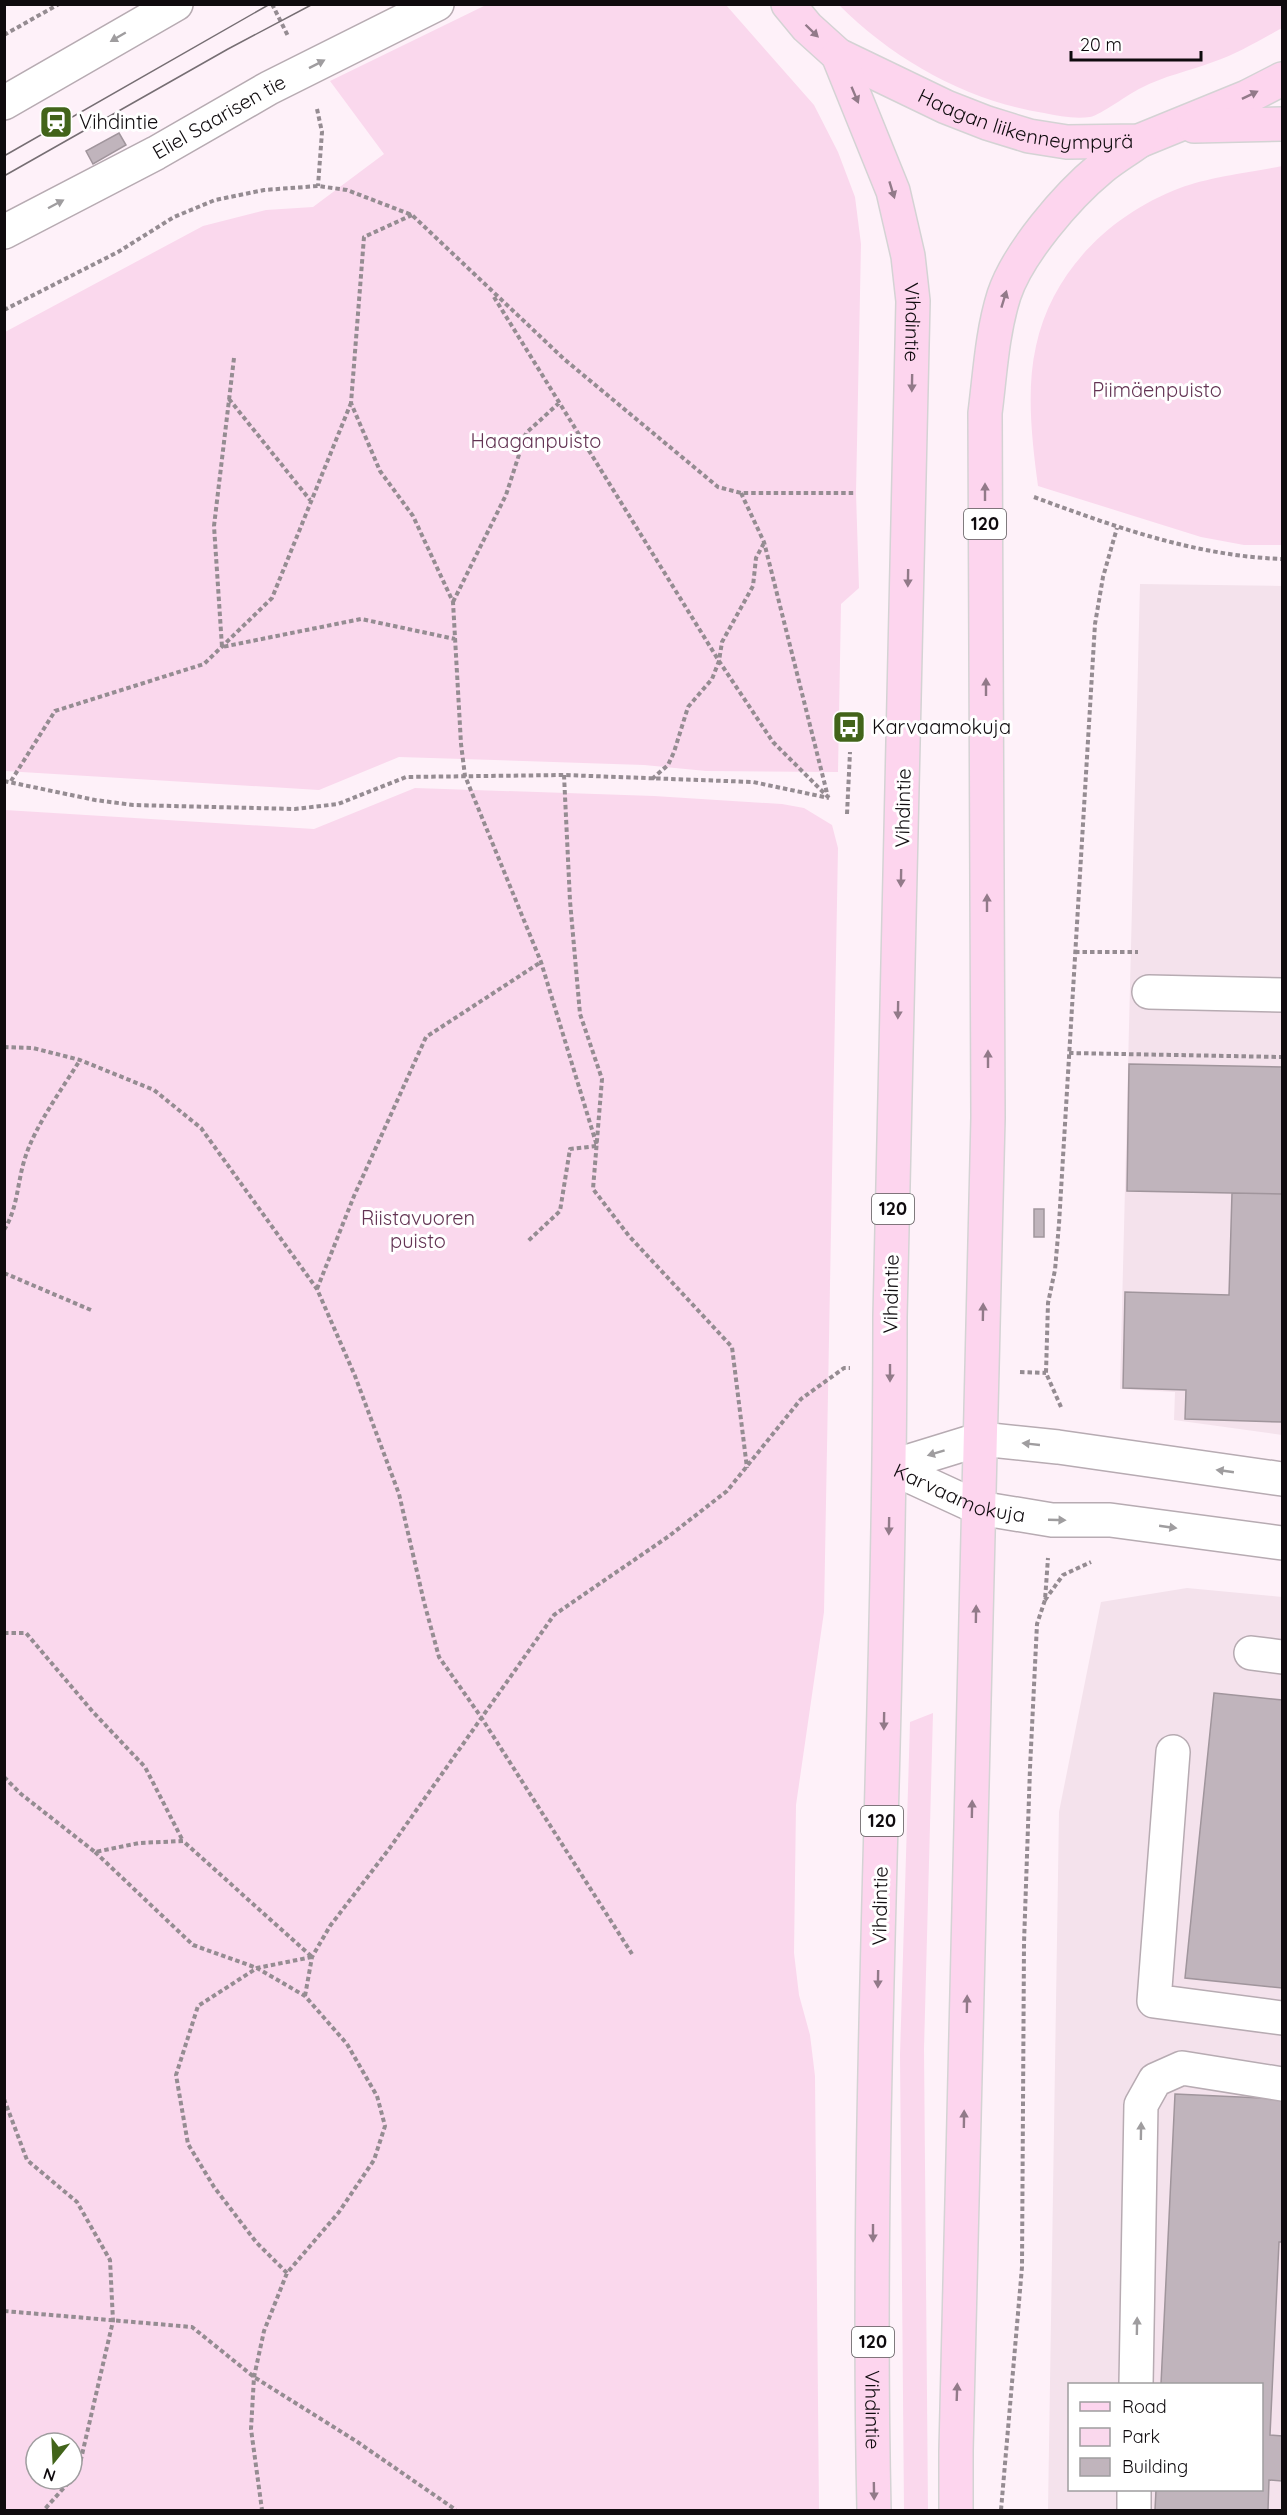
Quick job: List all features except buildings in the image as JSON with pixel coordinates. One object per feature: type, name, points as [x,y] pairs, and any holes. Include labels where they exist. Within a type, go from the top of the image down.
[{"type":"main road","name":"Haagan liikenneympyrä","points":[[788,4],[807,27],[838,55],[946,107],[987,123],[1029,136],[1067,142],[1139,141],[1282,79]]},
{"type":"main road","name":"Vihdintie","points":[[838,55],[893,190],[908,256],[913,301],[890,1317],[890,1467],[874,2174],[872,2408],[874,2511]]},
{"type":"main road","points":[[1177,126],[1282,124]]},
{"type":"main road","name":"120","points":[[956,2511],[988,1118],[985,413],[994,338],[1005,294],[1025,254],[1044,228],[1092,177],[1139,141]]},
{"type":"street","points":[[4,103],[176,4]]},
{"type":"street","name":"Eliel Saarisen tie","points":[[4,232],[156,153],[415,7]]},
{"type":"street","points":[[1149,992],[1282,995]]},
{"type":"street","name":"Karvaamokuja","points":[[890,1467],[981,1439],[1058,1447],[1282,1479]]},
{"type":"street","name":"Karvaamokuja","points":[[890,1467],[979,1508],[1052,1520],[1110,1520],[1282,1543]]},
{"type":"street","points":[[1173,1752],[1154,2001],[1282,2018]]},
{"type":"street","points":[[1136,2383],[1141,2105],[1155,2080],[1182,2068],[1282,2084]]},
{"type":"street","points":[[1134,2491],[1134,2511]]},
{"type":"path","points":[[4,35],[59,4]]},
{"type":"path","points":[[4,310],[118,252],[174,217],[215,200],[264,190],[318,186],[347,190],[412,215],[564,359],[718,487],[741,493],[855,493]]},
{"type":"path","points":[[11,781],[55,711],[204,664],[272,598],[351,403],[364,237],[412,215]]},
{"type":"path","points":[[491,291],[720,661],[773,742],[828,798]]},
{"type":"path","points":[[222,646],[214,526],[234,358]]},
{"type":"path","points":[[229,399],[311,501]]},
{"type":"path","points":[[351,403],[380,471],[413,516],[453,602],[465,776],[541,962],[597,1146]]},
{"type":"path","points":[[453,602],[506,495],[526,433],[559,403]]},
{"type":"path","points":[[741,493],[764,542],[828,798]]},
{"type":"path","points":[[1034,497],[1117,528],[1195,549],[1244,558],[1282,559]]},
{"type":"path","points":[[1058,1447],[1061,1404],[1046,1372],[1048,1303],[1055,1270],[1095,624],[1103,577],[1117,528]]},
{"type":"path","points":[[652,779],[668,765],[688,707],[712,679],[720,661],[722,642],[753,586],[756,558],[764,542]]},
{"type":"path","points":[[222,646],[361,620],[454,639]]},
{"type":"path","points":[[847,814],[850,752]]},
{"type":"path","points":[[4,781],[95,800],[133,805],[295,809],[338,804],[406,777],[564,775],[753,782],[828,798]]},
{"type":"path","points":[[564,775],[570,901],[580,1014],[602,1079],[593,1189],[629,1236],[732,1347],[747,1468]]},
{"type":"path","points":[[317,1289],[354,1196],[426,1037],[541,962]]},
{"type":"path","points":[[4,1047],[33,1048],[80,1060],[154,1090],[201,1128],[317,1289],[355,1376],[399,1494],[423,1602],[439,1657],[481,1717],[632,1954]]},
{"type":"path","points":[[1069,1053],[1282,1057]]},
{"type":"path","points":[[4,1230],[12,1218],[25,1157],[49,1109],[80,1060]]},
{"type":"path","points":[[527,1242],[560,1211],[570,1149],[597,1146]]},
{"type":"path","points":[[4,1273],[91,1310]]},
{"type":"path","points":[[304,1996],[312,1957],[330,1926],[389,1850],[554,1616],[669,1536],[727,1491],[801,1399],[844,1368]]},
{"type":"path","points":[[1001,2511],[1022,2267],[1024,1943],[1037,1624],[1045,1600],[1052,1520]]},
{"type":"path","points":[[4,1633],[26,1633],[93,1712],[146,1767],[183,1841],[312,1957]]},
{"type":"path","points":[[4,1777],[21,1794],[95,1851],[193,1945],[257,1968],[304,1996],[347,2044],[377,2096],[385,2126],[374,2160],[339,2212],[287,2273],[264,2331],[254,2377],[251,2429],[262,2511]]},
{"type":"path","points":[[95,1851],[139,1843],[183,1841]]},
{"type":"path","points":[[287,2273],[256,2242],[214,2187],[188,2145],[176,2075],[198,2006],[257,1968],[312,1957]]},
{"type":"path","points":[[4,2099],[27,2160],[77,2202],[110,2260],[113,2321],[78,2472],[44,2511]]},
{"type":"path","points":[[4,2311],[192,2326],[254,2377],[356,2441],[456,2511]]},
{"type":"shaded area","points":[[1140,584],[1282,586],[1282,1435],[1174,1420],[1175,1392],[1120,1389]]},
{"type":"shaded area","points":[[1187,1588],[1282,1597],[1282,2510],[1048,2510],[1059,1812],[1101,1602]]},
{"type":"green space","name":"Haaganpuisto","points":[[488,4],[726,5],[814,105],[838,152],[855,197],[861,244],[856,493],[859,588],[841,604],[838,772],[706,771],[644,765],[399,757],[319,790],[5,771],[5,332],[203,226],[266,210],[313,207],[384,154],[330,81]]},
{"type":"green space","points":[[839,5],[1282,5],[1282,28],[1231,55],[1150,84],[1108,109],[1084,118],[1015,107],[960,88],[933,75],[883,43]]},
{"type":"green space","name":"Piimäenpuisto","points":[[1282,166],[1282,545],[1244,545],[1201,537],[1038,486],[1031,416],[1033,363],[1044,319],[1070,270],[1108,230],[1155,199],[1204,181]]},
{"type":"green space","name":"Riistavuoren puisto","points":[[415,788],[654,796],[782,804],[804,808],[832,825],[838,848],[824,1612],[796,1805],[794,1953],[799,1995],[810,2035],[815,2076],[819,2510],[5,2510],[5,810],[314,829]]},
{"type":"green space","points":[[933,1713],[924,2049],[928,2510],[904,2510],[900,2055],[910,1722]]},
{"type":"tram line","points":[[4,156],[270,4]]},
{"type":"tram line","points":[[4,176],[228,49],[313,4]]},
{"type":"place","name":"Vihdintie","points":[[56,122]]},
{"type":"place","name":"Karvaamokuja","points":[[849,727]]}]
